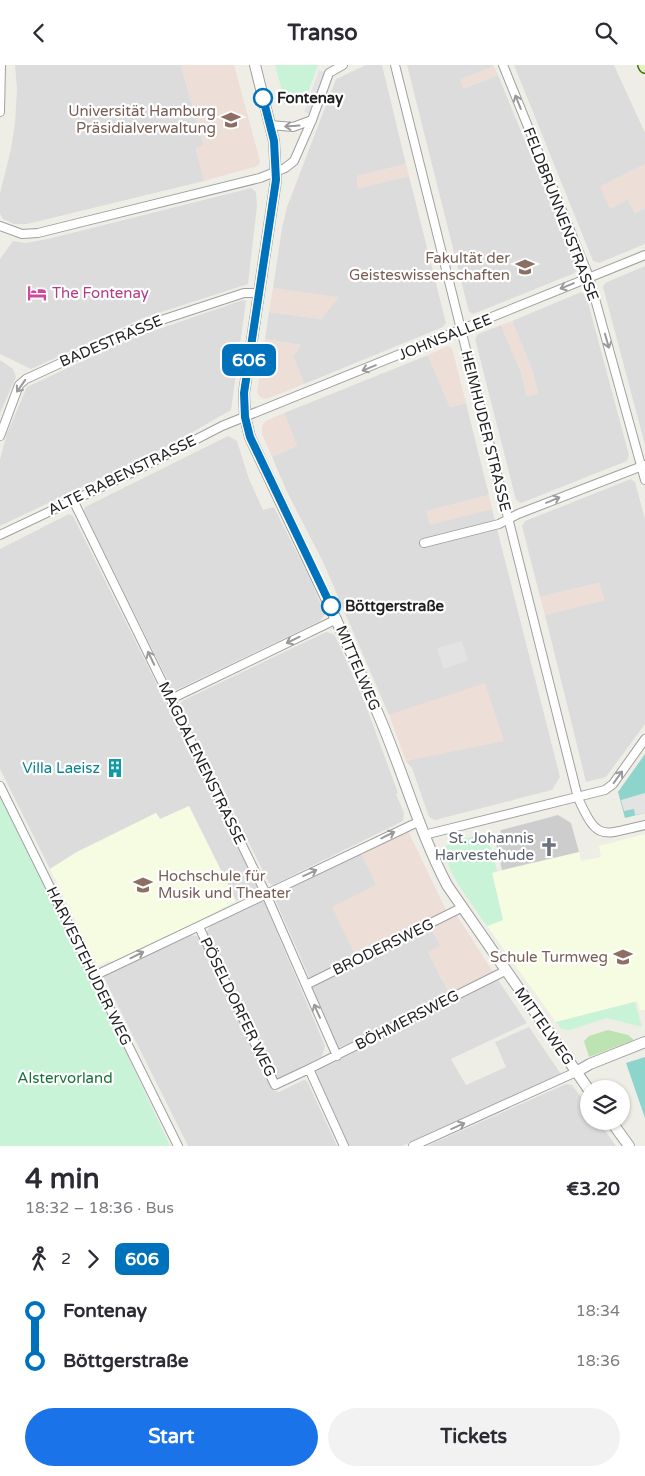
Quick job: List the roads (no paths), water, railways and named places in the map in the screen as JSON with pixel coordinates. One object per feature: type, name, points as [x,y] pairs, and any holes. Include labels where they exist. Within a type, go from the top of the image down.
[{"type":"street","points":[[0,65],[0,112]]},
{"type":"street","name":"MITTELWEG","points":[[255,65],[274,141],[276,172],[244,393],[245,417],[250,437],[337,619],[384,729],[418,822],[440,873],[461,908],[582,1080]]},
{"type":"street","points":[[0,226],[22,234],[38,233],[260,178],[276,172],[294,161],[331,71],[343,65]]},
{"type":"street","name":"HEIMHUDER STRASSE","points":[[395,65],[578,798],[592,826],[598,831],[616,832],[645,825]]},
{"type":"street","name":"FELDBRUNNENSTRASSE","points":[[503,65],[589,277],[643,465],[645,480]]},
{"type":"street","points":[[270,125],[293,127],[312,119]]},
{"type":"street","name":"JOHNSALLEE","points":[[245,417],[645,255]]},
{"type":"street","name":"BADESTRASSE","points":[[0,436],[22,381],[138,327],[244,293],[258,293]]},
{"type":"street","name":"ALTE RABENSTRASSE","points":[[0,535],[245,417]]},
{"type":"street","points":[[424,543],[499,524],[643,465]]},
{"type":"street","name":"MAGDALENENSTRASSE","points":[[73,500],[266,894],[337,1055]]},
{"type":"street","points":[[171,699],[337,619]]},
{"type":"street","points":[[424,835],[578,798],[611,786],[645,739]]},
{"type":"street","name":"HARVESTEHUDER WEG","points":[[0,785],[178,1146]]},
{"type":"street","points":[[94,976],[418,822]]},
{"type":"street","name":"BRODERSWEG","points":[[306,985],[461,908]]},
{"type":"street","name":"PÖSELDORFER WEG","points":[[199,927],[275,1085],[310,1069]]},
{"type":"street","name":"BÖHMERSWEG","points":[[310,1069],[505,971]]},
{"type":"street","points":[[413,1146],[576,1072],[590,1063],[645,1042]]},
{"type":"street","points":[[310,1069],[344,1146]]},
{"type":"street","points":[[617,1130],[628,1146]]},
{"type":"place","name":"Fontenay","points":[[263,98]]},
{"type":"place","name":"Universität Hamburg Präsidialverwaltung","points":[[231,120]]},
{"type":"place","name":"Fakultät der Geisteswissenschaften","points":[[525,267]]},
{"type":"place","name":"The Fontenay","points":[[37,293]]},
{"type":"place","name":"Böttgerstraße","points":[[331,606]]},
{"type":"place","name":"Villa Laeisz","points":[[115,768]]},
{"type":"place","name":"St. Johannis Harvestehude","points":[[549,847]]},
{"type":"place","name":"Hochschule für Musik und Theater","points":[[143,885]]},
{"type":"place","name":"Schule Turmweg","points":[[623,957]]},
{"type":"park label","name":"Alstervorland","points":[[65,1078]]}]
